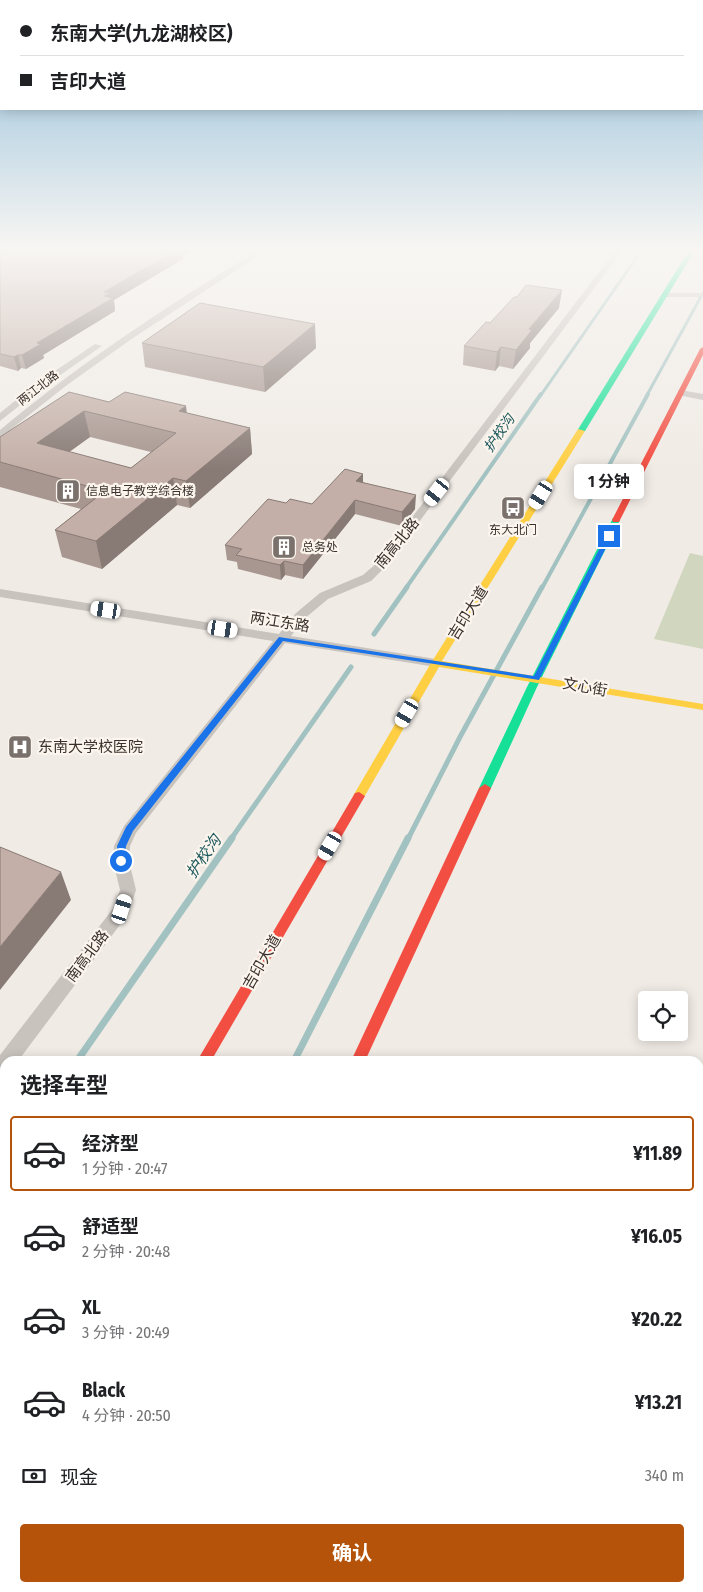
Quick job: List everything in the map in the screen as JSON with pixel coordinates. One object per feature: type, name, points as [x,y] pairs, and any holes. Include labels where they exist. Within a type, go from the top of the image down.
[{"type":"main road","name":"吉印大道","points":[[207,1056],[436,663],[650,321]]},
{"type":"main road","points":[[360,1056],[537,679],[703,349]]},
{"type":"main road","name":"文心街","points":[[436,663],[703,707]]},
{"type":"street","name":"两江北路","points":[[0,435],[40,400],[150,321]]},
{"type":"street","name":"南高北路","points":[[11,1056],[122,909],[128,890],[121,861],[122,846],[129,830],[300,616],[324,596],[367,578],[382,564],[565,321]]},
{"type":"street","name":"两江北路","points":[[0,418],[40,385],[104,342]]},
{"type":"street","points":[[681,393],[703,397]]},
{"type":"street","name":"两江东路","points":[[0,593],[436,663]]},
{"type":"green space","points":[[690,553],[703,556],[703,649],[654,639]]},
{"type":"building","points":[[0,321],[74,321],[37,343],[41,344],[22,355],[14,357],[0,354]]},
{"type":"building","points":[[173,321],[300,321],[315,324],[263,367],[142,343]]},
{"type":"building","points":[[492,321],[536,321],[529,329],[532,330],[516,350],[501,347],[497,352],[464,346],[486,322]]},
{"type":"building","points":[[69,392],[109,402],[125,392],[186,406],[179,411],[250,428],[186,481],[173,478],[96,541],[55,530],[105,491],[0,462],[0,437]],"holes":[[[84,411],[176,433],[131,468],[37,443]]]},
{"type":"building","points":[[345,469],[363,474],[356,481],[416,495],[402,512],[355,500],[303,565],[284,561],[280,565],[236,555],[242,549],[225,545],[268,499],[286,503],[290,499],[312,504]]},
{"type":"building","points":[[0,847],[61,872],[0,947]]},
{"type":"waterway","name":"护校沟","points":[[541,395],[592,321]]},
{"type":"waterway","points":[[647,395],[687,321]]},
{"type":"waterway","name":"护校沟","points":[[406,588],[541,394]]},
{"type":"waterway","points":[[542,588],[648,394]]},
{"type":"waterway","name":"护校沟","points":[[374,634],[407,587]]},
{"type":"waterway","points":[[408,839],[460,737],[542,587]]},
{"type":"waterway","name":"护校沟","points":[[231,839],[351,667]]},
{"type":"waterway","name":"护校沟","points":[[80,1056],[232,838]]},
{"type":"waterway","points":[[297,1056],[408,838]]},
{"type":"traffic: fast","points":[[581,431],[648,321]]},
{"type":"traffic: fast","points":[[485,788],[532,687],[616,520]]},
{"type":"traffic: slow","points":[[359,796],[436,663],[581,431]]},
{"type":"traffic: slow","points":[[436,663],[703,707]]},
{"type":"traffic: jam","points":[[616,520],[703,349]]},
{"type":"traffic: jam","points":[[360,1056],[485,788]]},
{"type":"traffic: jam","points":[[207,1056],[359,796]]},
{"type":"place","name":"信息电子教学综合楼","points":[[68,491]]},
{"type":"place","name":"东大北门","points":[[513,508]]},
{"type":"place","name":"总务处","points":[[284,547]]},
{"type":"place","name":"东南大学校医院","points":[[20,747]]},
{"type":"route","points":[[121,861],[122,846],[129,830],[281,639],[537,679],[609,536]]}]
